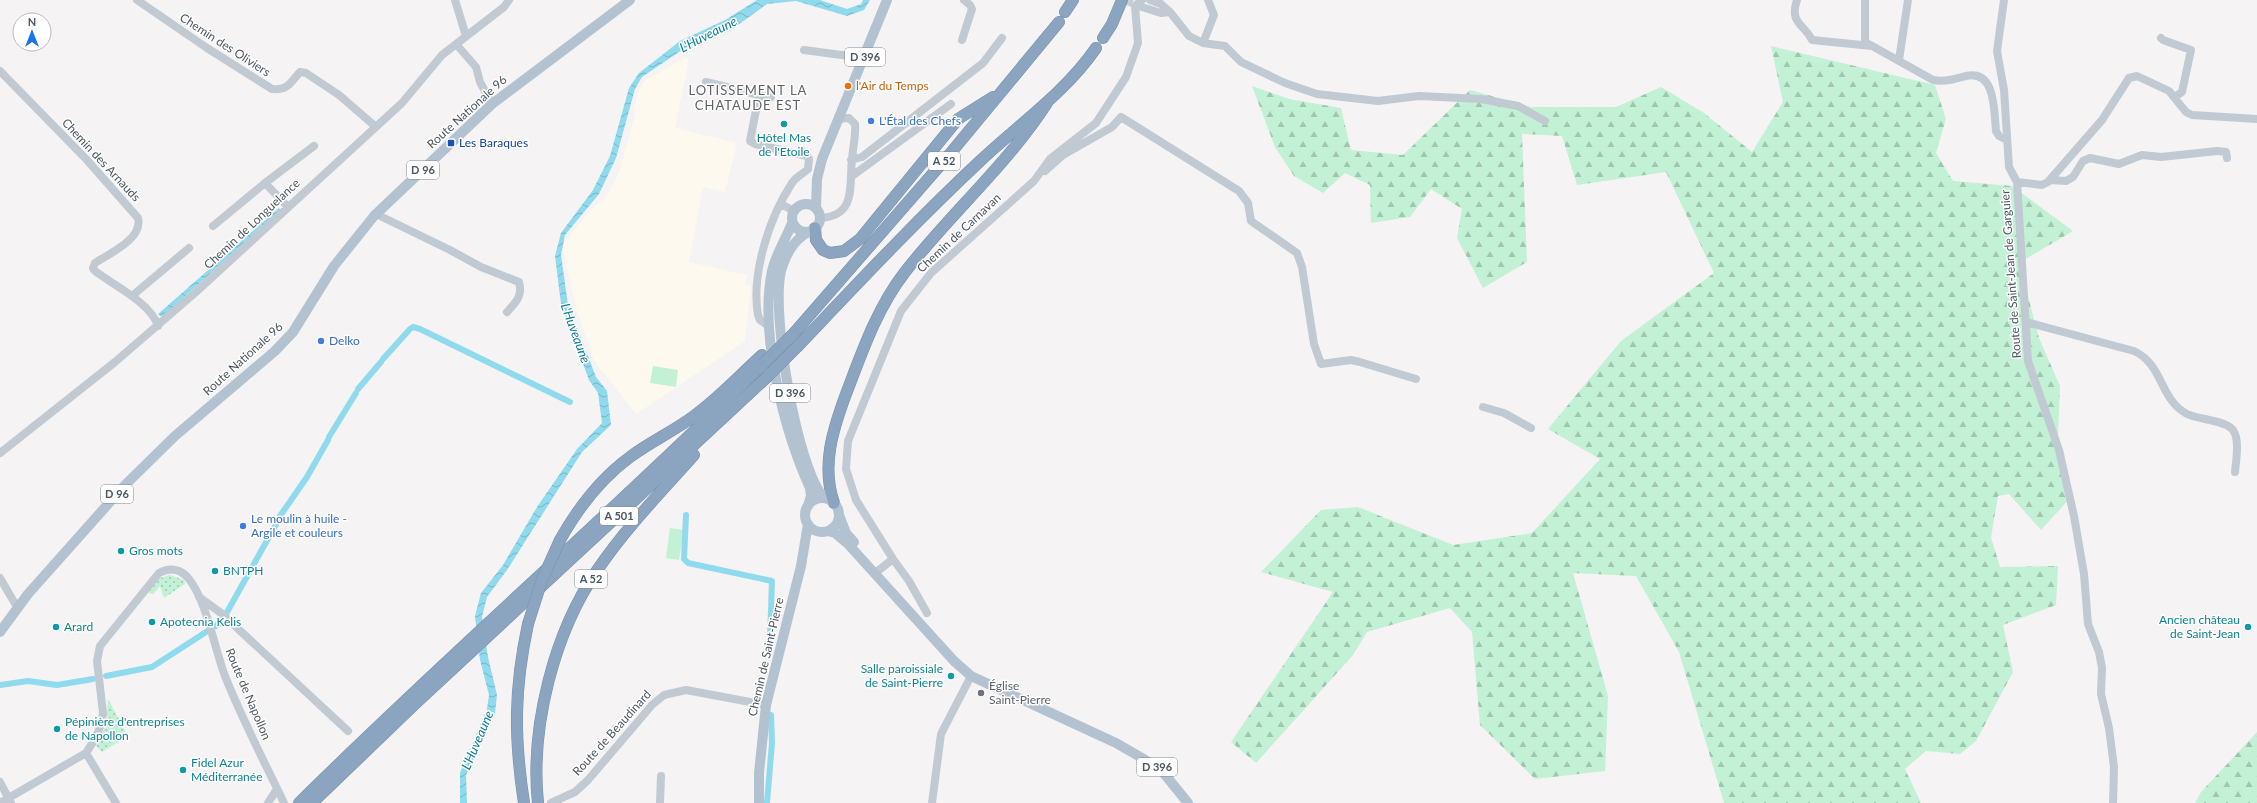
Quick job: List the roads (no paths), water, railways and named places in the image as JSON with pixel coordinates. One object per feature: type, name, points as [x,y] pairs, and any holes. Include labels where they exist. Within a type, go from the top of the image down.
[{"type":"highway","points":[[1065,12],[1073,0]]},
{"type":"highway","points":[[1103,38],[1112,24],[1122,0]]},
{"type":"highway","name":"A 52","points":[[845,274],[886,229],[1059,22]]},
{"type":"highway","name":"A 52","points":[[538,803],[538,759],[545,694],[564,634],[576,606],[597,570],[621,537],[743,402],[933,205],[995,147],[1047,103],[1088,61],[1096,48]]},
{"type":"highway","points":[[814,226],[816,240],[823,250],[837,253],[851,247],[882,213],[958,119],[1002,92]]},
{"type":"highway","points":[[829,500],[831,494],[829,448],[835,425],[879,311],[904,272],[1028,133],[1047,103]]},
{"type":"highway","name":"A 501","points":[[299,803],[473,644],[609,513],[795,328],[845,274]]},
{"type":"highway","points":[[524,803],[516,737],[516,698],[519,666],[528,624],[542,580],[560,540],[580,507],[595,488],[613,471],[631,456],[694,417],[762,360]]},
{"type":"highway","name":"A 501","points":[[492,626],[743,402]]},
{"type":"highway","name":"A 501","points":[[312,803],[473,644]]},
{"type":"main road","name":"Route Nationale 96","points":[[0,632],[17,607],[125,485],[176,436],[275,351],[293,332],[334,266],[376,214],[492,104],[630,0]]},
{"type":"main road","name":"D 396","points":[[816,208],[817,178],[822,159],[887,0]]},
{"type":"main road","name":"D 396","points":[[803,204],[817,178]]},
{"type":"main road","points":[[803,204],[816,208],[814,226],[799,230],[792,223],[794,211],[803,204]]},
{"type":"main road","name":"D 396","points":[[792,223],[772,270],[769,297],[770,327],[777,384],[787,429],[810,488],[808,506]]},
{"type":"main road","name":"D 396","points":[[814,226],[793,244],[784,262],[779,286],[778,308],[781,344],[798,435],[810,471],[820,493],[829,500]]},
{"type":"main road","points":[[829,500],[839,516],[834,528],[825,532],[816,531],[808,524],[805,518],[808,506],[812,501],[829,500]]},
{"type":"main road","name":"D 396","points":[[839,516],[846,534],[879,570],[915,618]]},
{"type":"main road","name":"Chemin de Saint-Pierre","points":[[759,803],[759,773],[766,705],[801,566],[808,524]]},
{"type":"main road","name":"D 396","points":[[825,532],[835,534],[848,544],[970,676],[1116,743],[1142,758],[1162,771],[1188,803]]},
{"type":"main road","name":"Chemin de Saint-Pierre","points":[[801,566],[812,541],[825,532]]},
{"type":"street","name":"Chemin des Oliviers","points":[[137,0],[207,48],[268,86],[281,90],[289,86],[300,72],[306,73],[339,95],[376,127]]},
{"type":"street","points":[[454,0],[466,36]]},
{"type":"street","name":"Chemin de Longuelance","points":[[0,453],[158,326],[402,103],[442,55],[504,7],[509,0]]},
{"type":"street","points":[[962,40],[972,9],[964,0]]},
{"type":"street","points":[[1150,0],[1162,4],[1189,36],[1203,43],[1225,46],[1241,62],[1285,83],[1317,94],[1378,101],[1419,96],[1481,99],[1518,106],[1545,121]]},
{"type":"street","points":[[1203,43],[1213,22],[1214,15],[1208,0]]},
{"type":"street","points":[[1797,0],[1795,16],[1800,27],[1812,40],[1860,46],[1874,46]]},
{"type":"street","points":[[1865,0],[1864,42],[1899,60],[1902,65],[1933,80],[1943,81],[1974,76],[1986,80],[1991,89],[1996,131],[2007,140]]},
{"type":"street","points":[[1899,60],[1908,0]]},
{"type":"street","name":"Route de Saint-Jean de Garguier","points":[[2004,0],[1997,51],[2004,90],[2009,167],[2017,182],[2028,361],[2060,450],[2084,574],[2088,624],[2099,652],[2102,668],[2101,694],[2109,728],[2114,767],[2113,803]]},
{"type":"street","points":[[1142,4],[1161,13],[1170,12]]},
{"type":"street","name":"Chemin de Carnavan","points":[[927,613],[910,581],[893,559],[856,500],[846,469],[848,441],[901,311],[931,272],[1034,181],[1050,159],[1096,123],[1126,77],[1138,43],[1135,6],[1142,4]]},
{"type":"street","points":[[851,160],[862,157],[983,63],[1002,38]]},
{"type":"street","points":[[2161,38],[2163,40],[2192,47],[2182,92],[2175,97]]},
{"type":"street","points":[[456,44],[476,67],[480,82],[492,104]]},
{"type":"street","points":[[804,50],[864,58]]},
{"type":"street","name":"Chemin des Arnauds","points":[[0,71],[87,160],[138,218],[138,230],[133,237],[95,264],[93,268],[97,275],[115,283],[153,314],[158,326]]},
{"type":"street","points":[[2017,182],[2042,185],[2050,180],[2102,120],[2129,78],[2137,76],[2169,91],[2186,112],[2192,115],[2257,119]]},
{"type":"street","points":[[706,82],[770,97]]},
{"type":"street","points":[[759,95],[750,141],[755,144],[807,156],[809,159],[808,169],[792,183],[769,230],[757,282],[758,315],[760,320],[770,327]]},
{"type":"street","points":[[852,176],[951,104]]},
{"type":"street","points":[[814,226],[832,217],[846,206],[852,176],[851,160],[856,131],[853,120],[840,116]]},
{"type":"street","points":[[1034,181],[1063,155],[1112,127],[1121,117],[1239,191],[1248,203],[1251,221],[1297,254],[1302,267],[1314,344],[1321,364],[1351,360],[1416,380]]},
{"type":"street","points":[[213,226],[265,183],[314,146]]},
{"type":"street","points":[[2050,180],[2066,181],[2073,178],[2083,161],[2090,158],[2119,164],[2142,155],[2161,157],[2217,151],[2226,152],[2227,158]]},
{"type":"street","points":[[265,183],[288,207]]},
{"type":"street","points":[[781,204],[794,211]]},
{"type":"street","points":[[376,214],[450,250],[481,267],[519,282],[520,295],[517,302],[507,312]]},
{"type":"street","points":[[132,296],[189,248]]},
{"type":"street","points":[[2026,322],[2134,351],[2146,356],[2175,406],[2188,415],[2229,425],[2234,431],[2236,439],[2235,472]]},
{"type":"street","points":[[1483,407],[1504,414],[1531,428]]},
{"type":"street","points":[[879,570],[893,559]]},
{"type":"street","name":"Route de Napollon","points":[[86,753],[101,725],[103,713],[97,661],[100,646],[159,573],[166,569],[174,570],[182,573],[189,579],[197,595],[225,676],[284,803]]},
{"type":"street","points":[[0,578],[17,607]]},
{"type":"street","points":[[197,595],[221,613],[348,731]]},
{"type":"street","points":[[932,803],[941,734],[970,676]]},
{"type":"street","name":"Route de Beaudinard","points":[[550,803],[575,792],[584,784],[652,704],[664,695],[686,690],[766,705]]},
{"type":"street","points":[[0,803],[10,800],[86,753],[116,803]]},
{"type":"street","points":[[660,803],[662,776]]},
{"type":"street","points":[[0,782],[10,800]]},
{"type":"street","points":[[268,803],[279,792]]},
{"type":"water","name":"L'Huveaune","points":[[757,0],[820,0],[847,9],[861,4],[863,0],[870,0],[864,10],[847,16],[796,1],[767,4],[731,30],[685,48],[642,77],[635,89],[616,158],[599,194],[565,235],[561,255],[568,305],[596,377],[607,391],[611,425],[582,452],[507,570],[487,597],[482,617],[488,657],[497,695],[495,713],[466,775],[467,803],[460,803],[460,773],[487,709],[489,695],[480,660],[475,616],[481,593],[503,565],[537,507],[577,449],[602,423],[598,393],[589,380],[561,304],[555,256],[561,233],[593,190],[610,156],[629,88],[639,73],[680,41],[725,20]]},
{"type":"water","points":[[279,208],[281,210],[162,317],[158,314]]},
{"type":"waterway","points":[[383,359],[413,327],[420,329],[570,402]]},
{"type":"waterway","points":[[358,389],[381,362]]},
{"type":"waterway","points":[[329,437],[356,393]]},
{"type":"waterway","points":[[280,516],[307,477],[328,440]]},
{"type":"waterway","points":[[686,515],[684,559],[688,563],[772,581],[770,638]]},
{"type":"waterway","points":[[226,614],[279,519]]},
{"type":"waterway","points":[[216,626],[223,620]]},
{"type":"waterway","points":[[106,676],[152,667],[206,632]]},
{"type":"waterway","points":[[0,685],[28,681],[57,685],[93,679]]},
{"type":"waterway","points":[[767,803],[772,743],[771,715]]},
{"type":"tunnel","points":[[1125,0],[1142,7]]},
{"type":"place","name":"l'Air du Temps","points":[[848,86]]},
{"type":"place","name":"L'Étal des Chefs","points":[[871,121]]},
{"type":"place","name":"Hôtel Mas de l'Etoile","points":[[784,124]]},
{"type":"place","name":"Les Baraques","points":[[451,143]]},
{"type":"place","name":"Delko","points":[[321,341]]},
{"type":"place","name":"Le moulin à huile - Argile et couleurs","points":[[243,526]]},
{"type":"place","name":"Gros mots","points":[[121,551]]},
{"type":"place","name":"BNTPH","points":[[215,571]]},
{"type":"place","name":"Apotecnia Kelis","points":[[152,622]]},
{"type":"place","name":"Arard","points":[[56,627]]},
{"type":"place","name":"Ancien château de Saint-Jean","points":[[2248,627]]},
{"type":"place","name":"Salle paroissiale de Saint-Pierre","points":[[951,676]]},
{"type":"place","name":"Église Saint-Pierre","points":[[981,693]]},
{"type":"place","name":"Pépinière d'entreprises de Napollon","points":[[57,729]]},
{"type":"place","name":"Fidel Azur Méditerranée","points":[[183,770]]},
{"type":"district","name":"LOTISSEMENT LA CHATAUDE EST","points":[[748,98]]}]
